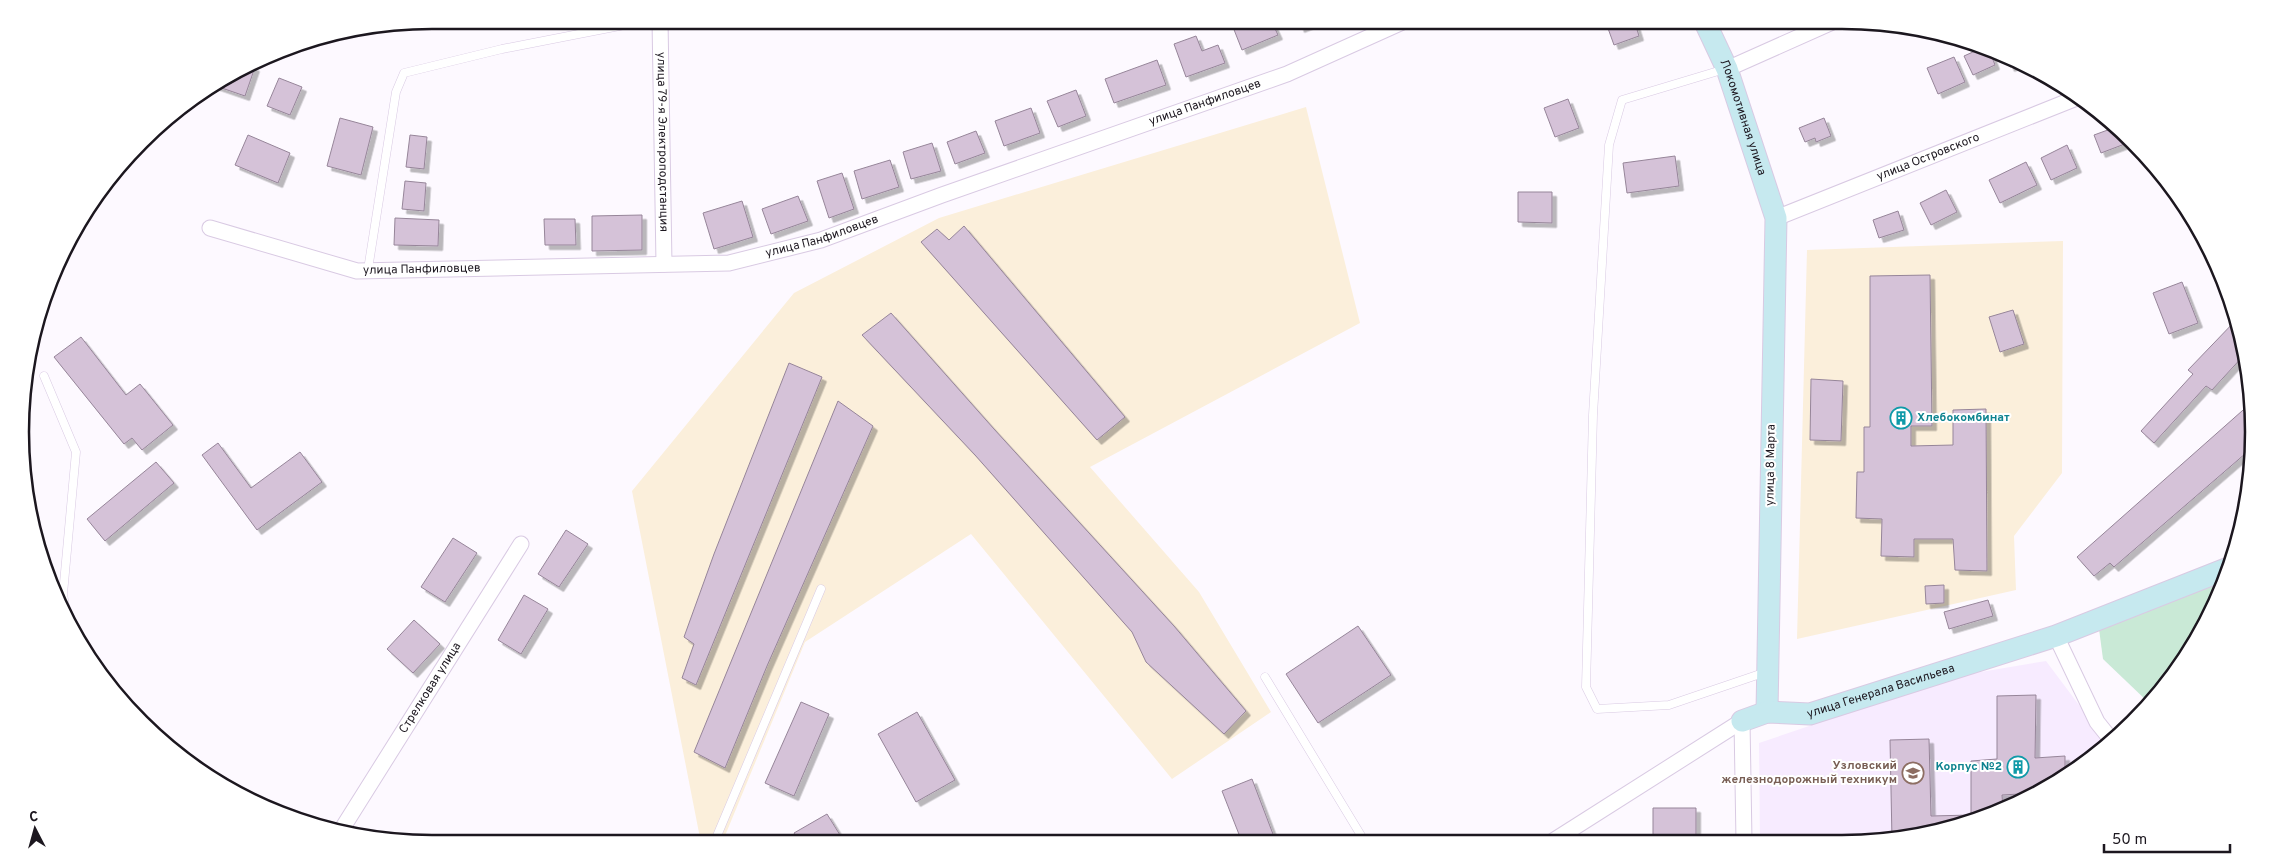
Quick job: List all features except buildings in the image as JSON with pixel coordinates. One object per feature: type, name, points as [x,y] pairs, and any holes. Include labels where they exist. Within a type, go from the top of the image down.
[{"type":"main road","name":"Локомотивная улица","points":[[1708,29],[1727,69],[1776,218]]},
{"type":"main road","name":"улица 8 Марта","points":[[1767,712],[1776,218]]},
{"type":"main road","name":"улица Генерала Васильева","points":[[1742,721],[1767,712],[1810,714],[2056,636],[2221,571]]},
{"type":"street","name":"улица 79-я Электроподстанция","points":[[660,29],[664,264]]},
{"type":"street","name":"улица Панфиловцев","points":[[210,228],[357,271],[729,263],[821,240],[942,195],[1287,74],[1387,29]]},
{"type":"street","points":[[1727,69],[1817,29]]},
{"type":"street","name":"улица Островского","points":[[1776,218],[2071,100]]},
{"type":"street","name":"Стрелковая улица","points":[[344,826],[521,544]]},
{"type":"street","points":[[2056,636],[2097,722],[2108,735]]},
{"type":"street","points":[[1742,721],[1744,835]]},
{"type":"street","name":"улица Генерала Васильева","points":[[1562,835],[1742,721]]},
{"type":"lane","points":[[369,262],[396,92],[404,74],[502,49],[604,29]]},
{"type":"lane","points":[[1727,69],[1622,100],[1609,145],[1593,415],[1586,687],[1597,709],[1669,705],[1768,671]]},
{"type":"lane","points":[[44,376],[76,452],[63,595]]},
{"type":"lane","points":[[717,835],[821,589]]},
{"type":"lane","points":[[1265,678],[1361,835]]},
{"type":"shaded area","points":[[1306,107],[1360,323],[1090,467],[1199,592],[1271,712],[1172,779],[971,534],[805,642],[725,835],[699,835],[632,491],[794,293],[939,218]]},
{"type":"shaded area","points":[[2063,241],[2062,473],[2014,536],[2016,590],[1797,639],[1807,250]]},
{"type":"shaded area","name":"Узловский железнодорожный техникум","points":[[2046,661],[2104,738],[2066,767],[2020,794],[1996,805],[1946,822],[1895,832],[1868,834],[1760,835],[1759,743],[1957,676]]},
{"type":"green space","points":[[2216,584],[2191,634],[2162,677],[2144,699],[2103,659],[2099,629]]},
{"type":"place","name":"Хлебокомбинат","points":[[1901,418]]},
{"type":"place","name":"Корпус №2","points":[[2018,767]]},
{"type":"place","name":"Узловский железнодорожный техникум","points":[[1913,773]]}]
